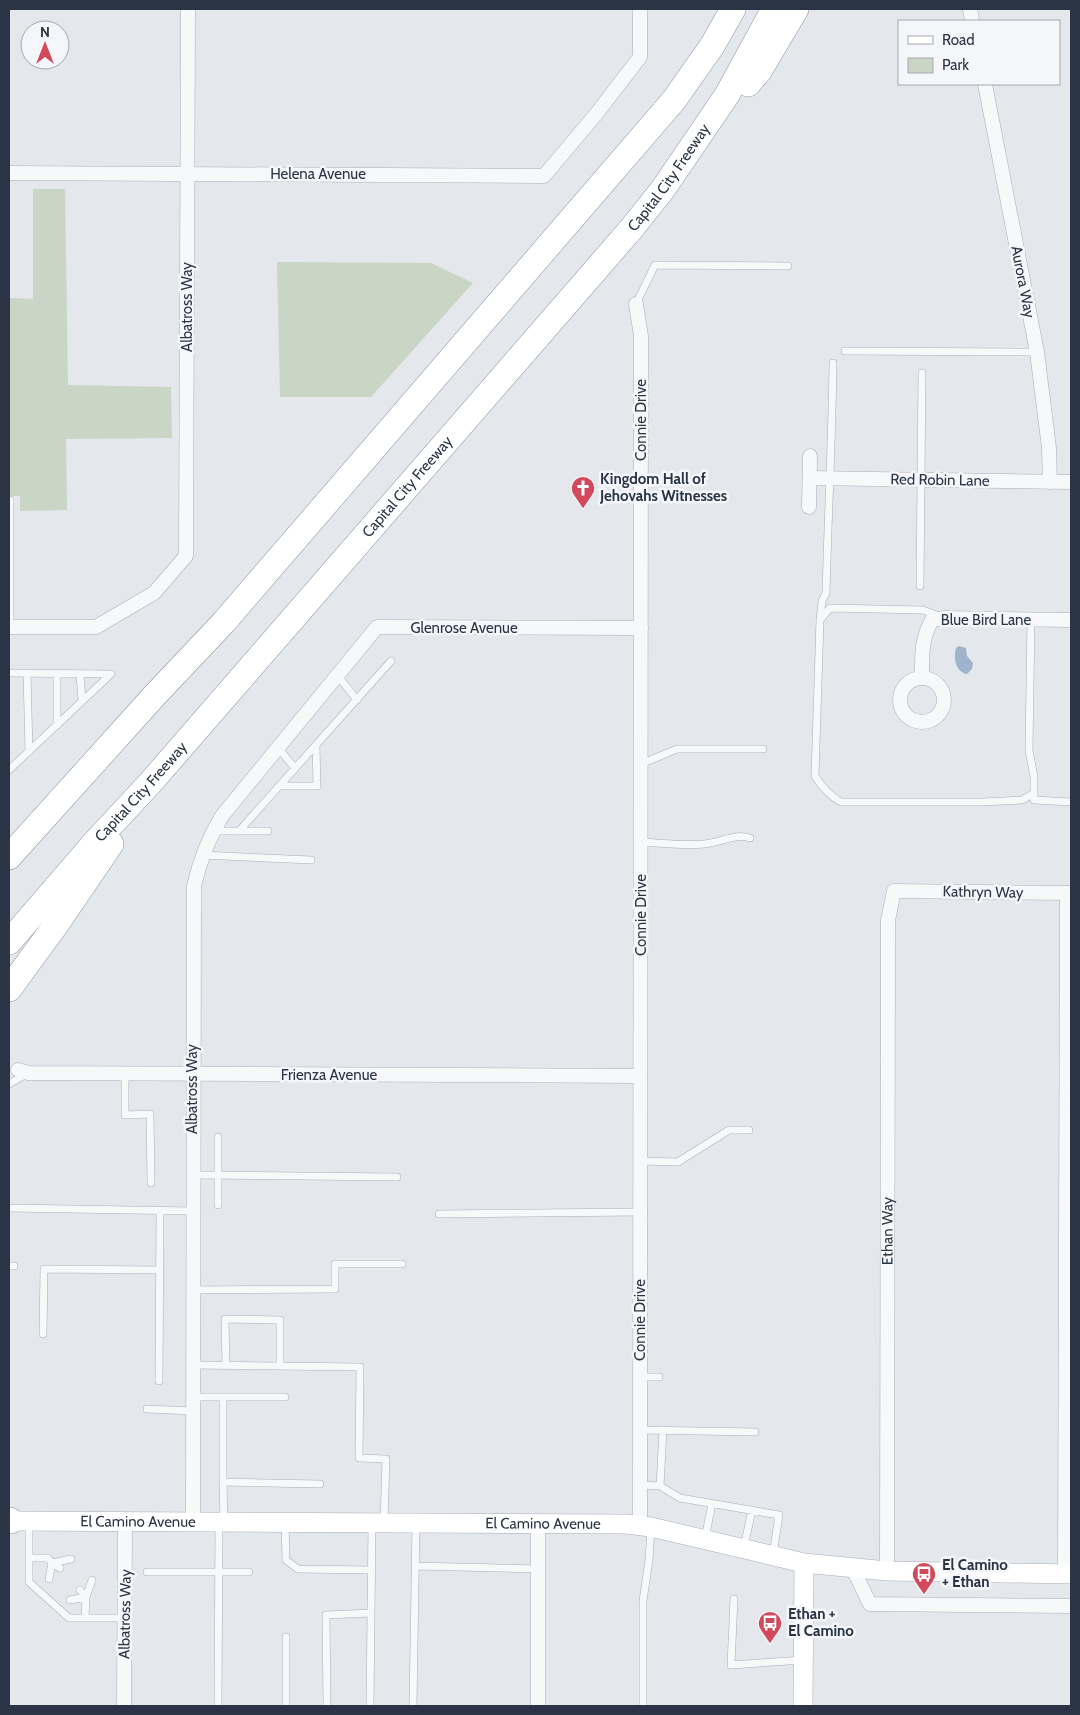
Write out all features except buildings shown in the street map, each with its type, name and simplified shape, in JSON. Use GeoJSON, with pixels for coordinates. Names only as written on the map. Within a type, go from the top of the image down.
{"type":"FeatureCollection","features":[{"type":"Feature","properties":{"kind":"highway"},"geometry":{"type":"LineString","coordinates":[[712,46],[728,9]]}},
{"type":"Feature","properties":{"kind":"highway"},"geometry":{"type":"LineString","coordinates":[[9,857],[155,695],[224,622],[674,100],[712,46],[733,9]]}},
{"type":"Feature","properties":{"kind":"highway","name":"Capital City Freeway"},"geometry":{"type":"LineString","coordinates":[[9,942],[97,840],[151,782],[632,228],[663,189],[727,95],[774,9]]}},
{"type":"Feature","properties":{"kind":"highway"},"geometry":{"type":"LineString","coordinates":[[663,189],[760,70],[796,9]]}},
{"type":"Feature","properties":{"kind":"highway"},"geometry":{"type":"LineString","coordinates":[[9,989],[80,890],[151,782]]}},
{"type":"Feature","properties":{"kind":"main road","name":"El Camino Avenue"},"geometry":{"type":"LineString","coordinates":[[14,1521],[645,1526],[804,1563],[887,1571],[1068,1574]]}},
{"type":"Feature","properties":{"kind":"main road"},"geometry":{"type":"LineString","coordinates":[[803,1706],[804,1563]]}},
{"type":"Feature","properties":{"kind":"street","name":"Albatross Way"},"geometry":{"type":"LineString","coordinates":[[9,627],[96,627],[154,593],[186,556],[188,9]]}},
{"type":"Feature","properties":{"kind":"street","name":"Helena Avenue"},"geometry":{"type":"LineString","coordinates":[[9,173],[544,176],[598,113],[640,57],[640,9]]}},
{"type":"Feature","properties":{"kind":"street","name":"Aurora Way"},"geometry":{"type":"LineString","coordinates":[[985,85],[1037,352],[1050,448],[1050,482]]}},
{"type":"Feature","properties":{"kind":"street","name":"Connie Drive"},"geometry":{"type":"LineString","coordinates":[[636,304],[641,336],[640,1485],[645,1526]]}},
{"type":"Feature","properties":{"kind":"street"},"geometry":{"type":"LineString","coordinates":[[809,507],[810,456]]}},
{"type":"Feature","properties":{"kind":"street","name":"Red Robin Lane"},"geometry":{"type":"LineString","coordinates":[[810,478],[1071,482]]}},
{"type":"Feature","properties":{"kind":"street","name":"Blue Bird Lane"},"geometry":{"type":"LineString","coordinates":[[922,678],[922,648],[925,632],[932,620],[945,618],[1071,620]]}},
{"type":"Feature","properties":{"kind":"street","name":"Glenrose Avenue"},"geometry":{"type":"LineString","coordinates":[[320,698],[377,627],[641,628]]}},
{"type":"Feature","properties":{"kind":"street","name":"Albatross Way"},"geometry":{"type":"LineString","coordinates":[[192,1522],[194,886],[202,855],[222,816],[320,698]]}},
{"type":"Feature","properties":{"kind":"street","name":"Kathryn Way"},"geometry":{"type":"LineString","coordinates":[[894,891],[1069,893]]}},
{"type":"Feature","properties":{"kind":"street","name":"Ethan Way"},"geometry":{"type":"LineString","coordinates":[[887,1571],[888,920],[894,891]]}},
{"type":"Feature","properties":{"kind":"street"},"geometry":{"type":"LineString","coordinates":[[1068,1574],[1069,893]]}},
{"type":"Feature","properties":{"kind":"street","name":"Frienza Avenue"},"geometry":{"type":"LineString","coordinates":[[23,1071],[125,1074],[640,1076]]}},
{"type":"Feature","properties":{"kind":"street","name":"Albatross Way"},"geometry":{"type":"LineString","coordinates":[[124,1706],[126,1522]]}},
{"type":"Feature","properties":{"kind":"street"},"geometry":{"type":"LineString","coordinates":[[538,1524],[538,1706]]}},
{"type":"Feature","properties":{"kind":"street"},"geometry":{"type":"LineString","coordinates":[[852,1567],[870,1604],[1071,1606]]}},
{"type":"Feature","properties":{"kind":"lane"},"geometry":{"type":"LineString","coordinates":[[636,304],[655,265],[788,266]]}},
{"type":"Feature","properties":{"kind":"lane"},"geometry":{"type":"LineString","coordinates":[[845,351],[1037,352]]}},
{"type":"Feature","properties":{"kind":"lane"},"geometry":{"type":"LineString","coordinates":[[833,363],[826,594],[822,601],[820,620],[815,776],[820,785],[841,802],[982,802],[1022,800],[1034,793]]}},
{"type":"Feature","properties":{"kind":"lane"},"geometry":{"type":"LineString","coordinates":[[920,586],[922,373]]}},
{"type":"Feature","properties":{"kind":"lane"},"geometry":{"type":"LineString","coordinates":[[9,627],[10,500]]}},
{"type":"Feature","properties":{"kind":"lane"},"geometry":{"type":"LineString","coordinates":[[820,620],[830,608],[923,610],[945,618]]}},
{"type":"Feature","properties":{"kind":"lane"},"geometry":{"type":"LineString","coordinates":[[1031,620],[1029,750],[1034,776],[1034,800],[1071,802]]}},
{"type":"Feature","properties":{"kind":"lane"},"geometry":{"type":"LineString","coordinates":[[238,831],[392,661]]}},
{"type":"Feature","properties":{"kind":"lane"},"geometry":{"type":"LineString","coordinates":[[9,673],[111,674],[9,770]]}},
{"type":"Feature","properties":{"kind":"lane"},"geometry":{"type":"LineString","coordinates":[[26,673],[29,751]]}},
{"type":"Feature","properties":{"kind":"lane"},"geometry":{"type":"LineString","coordinates":[[57,674],[57,724]]}},
{"type":"Feature","properties":{"kind":"lane"},"geometry":{"type":"LineString","coordinates":[[80,674],[82,701]]}},
{"type":"Feature","properties":{"kind":"lane"},"geometry":{"type":"LineString","coordinates":[[338,676],[356,700]]}},
{"type":"Feature","properties":{"kind":"lane"},"geometry":{"type":"LineString","coordinates":[[279,786],[317,786],[316,746]]}},
{"type":"Feature","properties":{"kind":"lane"},"geometry":{"type":"LineString","coordinates":[[278,748],[295,768]]}},
{"type":"Feature","properties":{"kind":"lane"},"geometry":{"type":"LineString","coordinates":[[641,764],[677,749],[763,749]]}},
{"type":"Feature","properties":{"kind":"lane"},"geometry":{"type":"LineString","coordinates":[[213,831],[268,831]]}},
{"type":"Feature","properties":{"kind":"lane"},"geometry":{"type":"LineString","coordinates":[[641,842],[680,845],[706,844],[734,836],[750,838]]}},
{"type":"Feature","properties":{"kind":"lane"},"geometry":{"type":"LineString","coordinates":[[202,855],[311,860]]}},
{"type":"Feature","properties":{"kind":"lane"},"geometry":{"type":"LineString","coordinates":[[9,1084],[23,1071]]}},
{"type":"Feature","properties":{"kind":"lane"},"geometry":{"type":"LineString","coordinates":[[125,1074],[125,1115],[150,1114],[151,1184]]}},
{"type":"Feature","properties":{"kind":"lane"},"geometry":{"type":"LineString","coordinates":[[640,1161],[678,1162],[729,1130],[749,1130]]}},
{"type":"Feature","properties":{"kind":"lane"},"geometry":{"type":"LineString","coordinates":[[218,1137],[218,1206]]}},
{"type":"Feature","properties":{"kind":"lane"},"geometry":{"type":"LineString","coordinates":[[192,1175],[397,1177]]}},
{"type":"Feature","properties":{"kind":"lane"},"geometry":{"type":"LineString","coordinates":[[9,1208],[192,1212]]}},
{"type":"Feature","properties":{"kind":"lane"},"geometry":{"type":"LineString","coordinates":[[159,1381],[160,1211]]}},
{"type":"Feature","properties":{"kind":"lane"},"geometry":{"type":"LineString","coordinates":[[439,1214],[640,1212]]}},
{"type":"Feature","properties":{"kind":"lane"},"geometry":{"type":"LineString","coordinates":[[192,1290],[335,1289],[335,1264],[402,1264]]}},
{"type":"Feature","properties":{"kind":"lane"},"geometry":{"type":"LineString","coordinates":[[43,1334],[44,1269],[160,1270]]}},
{"type":"Feature","properties":{"kind":"lane"},"geometry":{"type":"LineString","coordinates":[[226,1365],[225,1319],[280,1320],[280,1366]]}},
{"type":"Feature","properties":{"kind":"lane"},"geometry":{"type":"LineString","coordinates":[[192,1365],[360,1367],[359,1458],[386,1459],[371,1570],[370,1706]]}},
{"type":"Feature","properties":{"kind":"lane"},"geometry":{"type":"LineString","coordinates":[[640,1377],[659,1377]]}},
{"type":"Feature","properties":{"kind":"lane"},"geometry":{"type":"LineString","coordinates":[[218,1706],[223,1397]]}},
{"type":"Feature","properties":{"kind":"lane"},"geometry":{"type":"LineString","coordinates":[[147,1409],[192,1404],[223,1397],[285,1397]]}},
{"type":"Feature","properties":{"kind":"lane"},"geometry":{"type":"LineString","coordinates":[[640,1430],[755,1432]]}},
{"type":"Feature","properties":{"kind":"lane"},"geometry":{"type":"LineString","coordinates":[[660,1486],[663,1430]]}},
{"type":"Feature","properties":{"kind":"lane"},"geometry":{"type":"LineString","coordinates":[[223,1482],[320,1484]]}},
{"type":"Feature","properties":{"kind":"lane"},"geometry":{"type":"LineString","coordinates":[[640,1485],[660,1486],[680,1498],[779,1515],[773,1556]]}},
{"type":"Feature","properties":{"kind":"lane"},"geometry":{"type":"LineString","coordinates":[[704,1540],[712,1504]]}},
{"type":"Feature","properties":{"kind":"lane"},"geometry":{"type":"LineString","coordinates":[[744,1549],[752,1510]]}},
{"type":"Feature","properties":{"kind":"lane"},"geometry":{"type":"LineString","coordinates":[[14,1521],[29,1558],[29,1582],[69,1618],[124,1618]]}},
{"type":"Feature","properties":{"kind":"lane"},"geometry":{"type":"LineString","coordinates":[[285,1522],[286,1560],[298,1569],[371,1570]]}},
{"type":"Feature","properties":{"kind":"lane"},"geometry":{"type":"LineString","coordinates":[[413,1706],[416,1523]]}},
{"type":"Feature","properties":{"kind":"lane"},"geometry":{"type":"LineString","coordinates":[[643,1706],[643,1601],[649,1560],[645,1526]]}},
{"type":"Feature","properties":{"kind":"lane"},"geometry":{"type":"LineString","coordinates":[[29,1558],[48,1558],[60,1568]]}},
{"type":"Feature","properties":{"kind":"lane"},"geometry":{"type":"LineString","coordinates":[[52,1563],[72,1559]]}},
{"type":"Feature","properties":{"kind":"lane"},"geometry":{"type":"LineString","coordinates":[[50,1578],[52,1563]]}},
{"type":"Feature","properties":{"kind":"lane"},"geometry":{"type":"LineString","coordinates":[[415,1566],[538,1569]]}},
{"type":"Feature","properties":{"kind":"lane"},"geometry":{"type":"LineString","coordinates":[[147,1572],[249,1572]]}},
{"type":"Feature","properties":{"kind":"lane"},"geometry":{"type":"LineString","coordinates":[[85,1618],[86,1597],[92,1580]]}},
{"type":"Feature","properties":{"kind":"lane"},"geometry":{"type":"LineString","coordinates":[[80,1590],[86,1597]]}},
{"type":"Feature","properties":{"kind":"lane"},"geometry":{"type":"LineString","coordinates":[[70,1600],[86,1597]]}},
{"type":"Feature","properties":{"kind":"lane"},"geometry":{"type":"LineString","coordinates":[[734,1599],[731,1665],[804,1660]]}},
{"type":"Feature","properties":{"kind":"lane"},"geometry":{"type":"LineString","coordinates":[[327,1706],[326,1615],[371,1613]]}},
{"type":"Feature","properties":{"kind":"lane"},"geometry":{"type":"LineString","coordinates":[[286,1637],[286,1706]]}},
{"type":"Feature","properties":{"kind":"green space"},"geometry":{"type":"Polygon","coordinates":[[[33,189],[65,189],[68,385],[171,387],[172,438],[66,439],[67,510],[20,511],[20,496],[9,496],[9,298],[33,299],[33,189]]]}},
{"type":"Feature","properties":{"kind":"green space"},"geometry":{"type":"Polygon","coordinates":[[[277,262],[431,263],[473,283],[371,397],[280,397],[277,262]]]}},
{"type":"Feature","properties":{"kind":"water"},"geometry":{"type":"Polygon","coordinates":[[[959,646],[966,648],[967,656],[973,663],[972,669],[967,674],[960,671],[955,661],[956,648],[959,646]]]}},
{"type":"Feature","properties":{"kind":"place","name":"Kingdom Hall of Jehovahs Witnesses"},"geometry":{"type":"Point","coordinates":[583,509]}},
{"type":"Feature","properties":{"kind":"place","name":"El Camino + Ethan"},"geometry":{"type":"Point","coordinates":[924,1595]}},
{"type":"Feature","properties":{"kind":"place","name":"Ethan + El Camino"},"geometry":{"type":"Point","coordinates":[770,1644]}}]}
